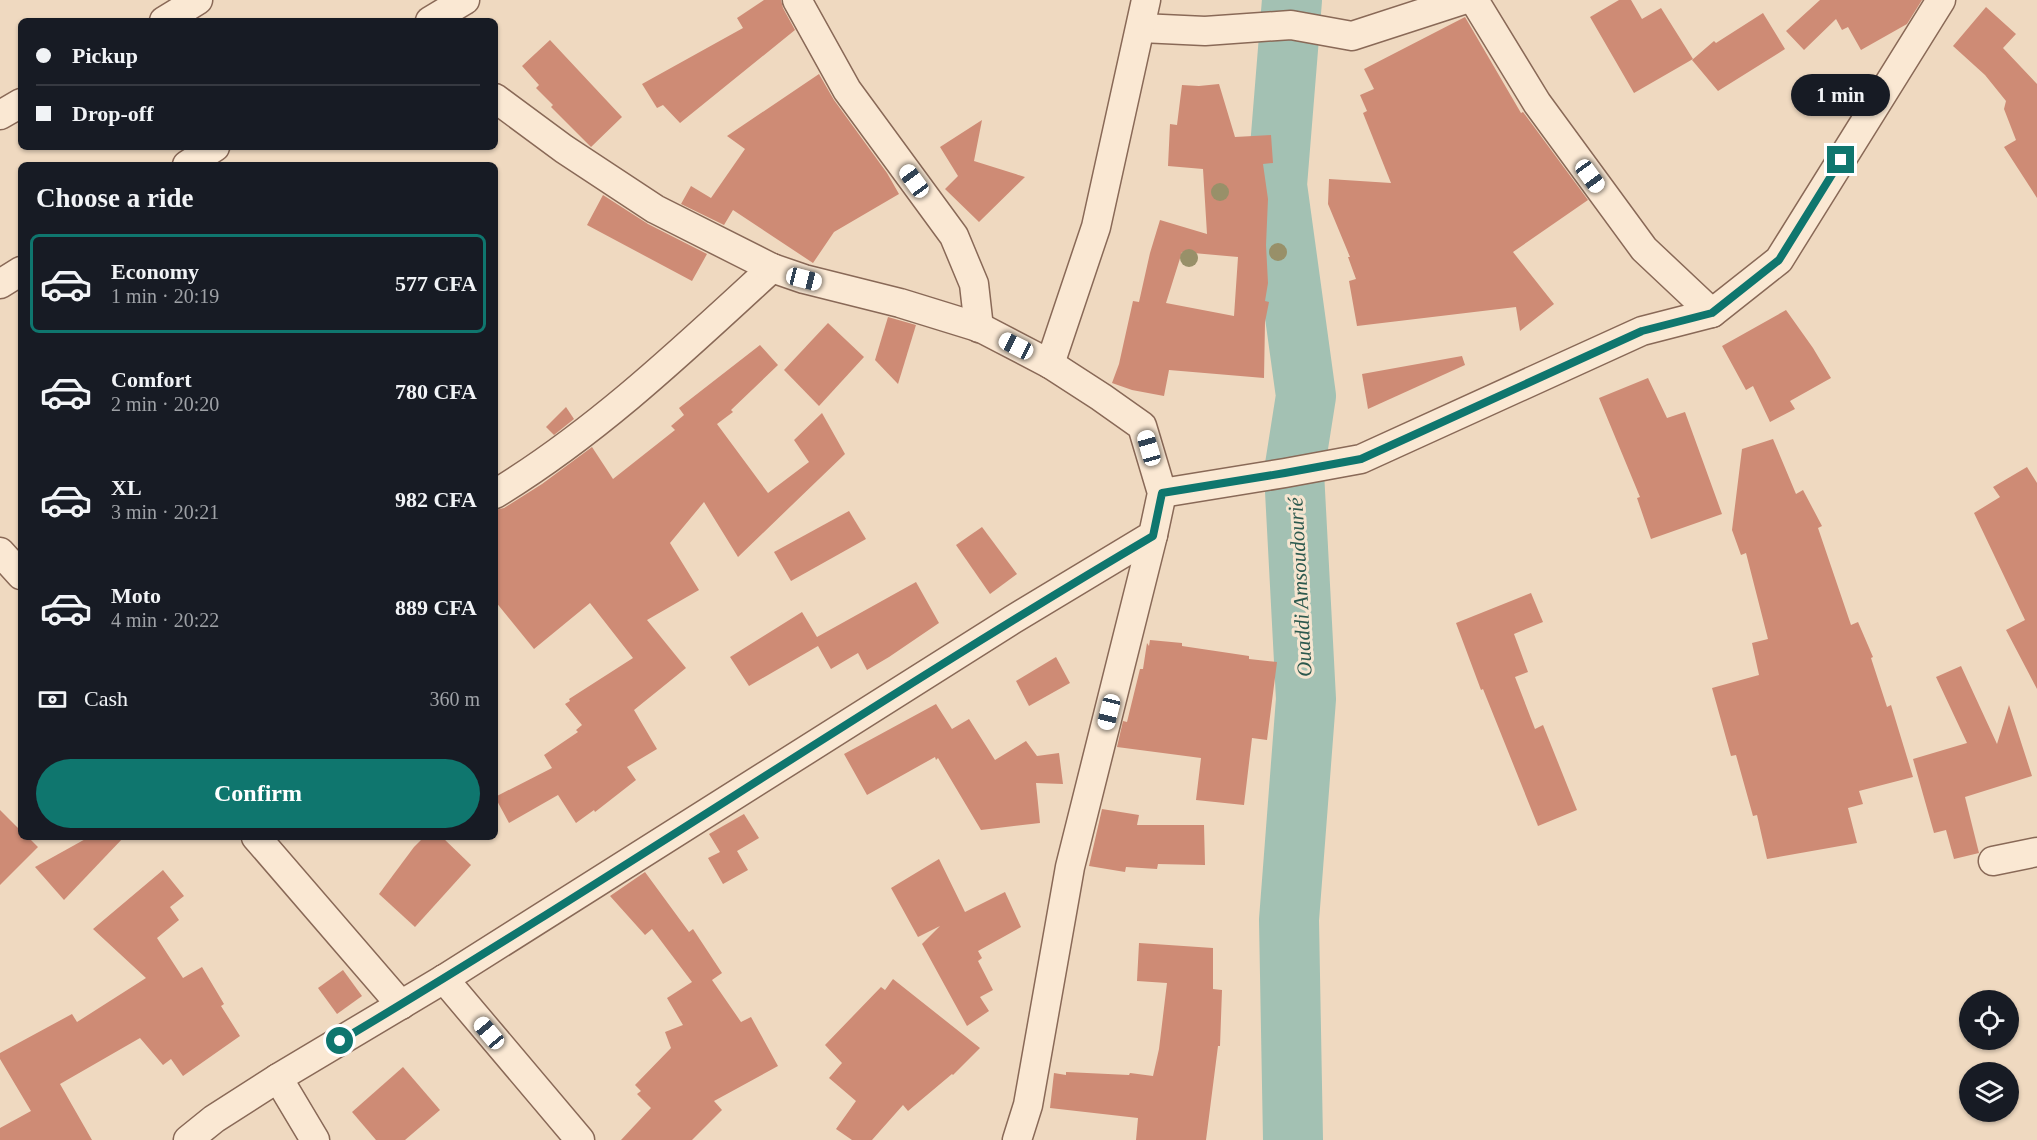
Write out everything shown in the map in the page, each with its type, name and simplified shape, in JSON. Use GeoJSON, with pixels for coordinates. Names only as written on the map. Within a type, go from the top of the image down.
{"type":"FeatureCollection","features":[{"type":"Feature","properties":{"kind":"street"},"geometry":{"type":"LineString","coordinates":[[169,18],[198,0]]}},
{"type":"Feature","properties":{"kind":"street"},"geometry":{"type":"LineString","coordinates":[[435,18],[465,0]]}},
{"type":"Feature","properties":{"kind":"street"},"geometry":{"type":"LineString","coordinates":[[797,0],[847,90],[954,236],[974,284],[979,328]]}},
{"type":"Feature","properties":{"kind":"street"},"geometry":{"type":"LineString","coordinates":[[1050,364],[1096,227],[1146,0]]}},
{"type":"Feature","properties":{"kind":"street"},"geometry":{"type":"LineString","coordinates":[[1141,28],[1205,31],[1291,25],[1352,36],[1463,0]]}},
{"type":"Feature","properties":{"kind":"street"},"geometry":{"type":"LineString","coordinates":[[1474,0],[1537,103],[1644,249],[1712,313]]}},
{"type":"Feature","properties":{"kind":"street"},"geometry":{"type":"LineString","coordinates":[[1162,493],[1361,459],[1642,331],[1712,313],[1779,260],[1941,0]]}},
{"type":"Feature","properties":{"kind":"street"},"geometry":{"type":"LineString","coordinates":[[498,100],[564,150],[655,209],[772,268],[804,279],[900,303],[979,328],[1050,364],[1142,426],[1162,493],[1070,867],[1028,1105],[1017,1140]]}},
{"type":"Feature","properties":{"kind":"street"},"geometry":{"type":"LineString","coordinates":[[0,115],[18,105]]}},
{"type":"Feature","properties":{"kind":"street"},"geometry":{"type":"LineString","coordinates":[[192,162],[210,150]]}},
{"type":"Feature","properties":{"kind":"street"},"geometry":{"type":"LineString","coordinates":[[498,492],[525,476],[590,429],[682,351],[772,268]]}},
{"type":"Feature","properties":{"kind":"street"},"geometry":{"type":"LineString","coordinates":[[0,284],[18,273]]}},
{"type":"Feature","properties":{"kind":"street"},"geometry":{"type":"LineString","coordinates":[[188,1140],[214,1119],[278,1078],[444,979],[1011,620],[1153,536]]}},
{"type":"Feature","properties":{"kind":"street"},"geometry":{"type":"LineString","coordinates":[[0,552],[18,572]]}},
{"type":"Feature","properties":{"kind":"street"},"geometry":{"type":"LineString","coordinates":[[259,840],[401,1005]]}},
{"type":"Feature","properties":{"kind":"street"},"geometry":{"type":"LineString","coordinates":[[1993,861],[2037,852]]}},
{"type":"Feature","properties":{"kind":"street"},"geometry":{"type":"LineString","coordinates":[[444,979],[580,1140]]}},
{"type":"Feature","properties":{"kind":"street"},"geometry":{"type":"LineString","coordinates":[[278,1078],[315,1140]]}},
{"type":"Feature","properties":{"kind":"building"},"geometry":{"type":"Polygon","coordinates":[[[764,0],[781,0],[795,30],[680,123],[663,105],[657,108],[642,84],[743,28],[737,18],[764,0]]]}},
{"type":"Feature","properties":{"kind":"building"},"geometry":{"type":"Polygon","coordinates":[[[1619,0],[1631,0],[1642,19],[1661,8],[1693,59],[1634,93],[1590,17],[1619,0]]]}},
{"type":"Feature","properties":{"kind":"building"},"geometry":{"type":"Polygon","coordinates":[[[1820,0],[1922,0],[1907,24],[1861,50],[1848,27],[1842,30],[1836,19],[1804,50],[1786,31],[1820,0]]]}},
{"type":"Feature","properties":{"kind":"building"},"geometry":{"type":"Polygon","coordinates":[[[1986,7],[2016,34],[2003,48],[2037,84],[2037,198],[2004,147],[2016,140],[2004,109],[2006,101],[1985,75],[1953,46],[1986,7]]]}},
{"type":"Feature","properties":{"kind":"building"},"geometry":{"type":"Polygon","coordinates":[[[1763,13],[1785,49],[1718,91],[1692,60],[1714,41],[1716,43],[1763,13]]]}},
{"type":"Feature","properties":{"kind":"building"},"geometry":{"type":"Polygon","coordinates":[[[1465,17],[1521,113],[1523,112],[1588,200],[1513,252],[1554,304],[1520,331],[1516,307],[1357,326],[1349,281],[1356,279],[1348,257],[1350,257],[1328,204],[1329,179],[1391,183],[1363,113],[1367,111],[1360,95],[1374,89],[1364,69],[1465,17]]]}},
{"type":"Feature","properties":{"kind":"building"},"geometry":{"type":"Polygon","coordinates":[[[550,40],[622,117],[591,147],[551,107],[553,105],[536,88],[539,85],[522,66],[550,40]]]}},
{"type":"Feature","properties":{"kind":"building"},"geometry":{"type":"Polygon","coordinates":[[[819,74],[834,100],[887,173],[899,194],[834,232],[813,263],[733,210],[724,225],[681,204],[691,186],[711,198],[745,149],[727,136],[819,74]]]}},
{"type":"Feature","properties":{"kind":"building"},"geometry":{"type":"Polygon","coordinates":[[[1219,84],[1235,137],[1271,135],[1273,163],[1263,164],[1268,199],[1266,245],[1268,283],[1265,301],[1269,302],[1265,322],[1264,378],[1169,370],[1164,396],[1132,390],[1112,383],[1119,364],[1133,301],[1139,302],[1160,220],[1207,234],[1203,169],[1168,166],[1170,124],[1177,125],[1182,85],[1219,84]],[[1182,252],[1166,303],[1234,316],[1238,257],[1182,252]]]}},
{"type":"Feature","properties":{"kind":"building"},"geometry":{"type":"Polygon","coordinates":[[[982,120],[974,161],[1025,177],[979,222],[945,189],[958,176],[940,147],[982,120]]]}},
{"type":"Feature","properties":{"kind":"building"},"geometry":{"type":"Polygon","coordinates":[[[603,195],[648,224],[707,254],[692,281],[587,225],[603,195]]]}},
{"type":"Feature","properties":{"kind":"building"},"geometry":{"type":"Polygon","coordinates":[[[1786,310],[1831,378],[1790,401],[1795,409],[1770,422],[1753,386],[1746,390],[1722,346],[1786,310]]]}},
{"type":"Feature","properties":{"kind":"building"},"geometry":{"type":"Polygon","coordinates":[[[888,317],[916,325],[898,384],[875,360],[888,317]]]}},
{"type":"Feature","properties":{"kind":"building"},"geometry":{"type":"Polygon","coordinates":[[[828,323],[864,357],[819,406],[784,370],[828,323]]]}},
{"type":"Feature","properties":{"kind":"building"},"geometry":{"type":"Polygon","coordinates":[[[760,345],[778,365],[731,410],[733,412],[717,424],[768,493],[809,462],[794,440],[822,413],[845,454],[738,557],[704,502],[670,543],[699,590],[647,620],[686,668],[634,710],[657,749],[627,767],[636,780],[595,812],[594,810],[576,823],[558,795],[509,823],[498,803],[498,795],[552,768],[544,755],[578,732],[576,730],[582,725],[565,704],[570,701],[569,699],[633,658],[590,603],[534,649],[498,605],[498,509],[504,508],[542,484],[592,447],[613,479],[675,430],[671,426],[684,415],[679,408],[760,345]]]}},
{"type":"Feature","properties":{"kind":"building"},"geometry":{"type":"Polygon","coordinates":[[[1462,356],[1465,365],[1368,409],[1362,374],[1462,356]]]}},
{"type":"Feature","properties":{"kind":"building"},"geometry":{"type":"Polygon","coordinates":[[[1648,378],[1667,418],[1685,412],[1722,514],[1651,539],[1637,498],[1640,497],[1599,398],[1648,378]]]}},
{"type":"Feature","properties":{"kind":"building"},"geometry":{"type":"Polygon","coordinates":[[[566,407],[574,419],[554,435],[546,427],[566,407]]]}},
{"type":"Feature","properties":{"kind":"building"},"geometry":{"type":"Polygon","coordinates":[[[1773,439],[1796,494],[1803,490],[1822,526],[1818,528],[1851,625],[1858,622],[1873,657],[1871,658],[1887,707],[1891,705],[1913,777],[1859,791],[1863,804],[1848,808],[1857,843],[1767,859],[1757,815],[1753,816],[1736,755],[1731,756],[1712,688],[1759,675],[1752,643],[1768,639],[1746,553],[1741,555],[1732,530],[1742,449],[1773,439]]]}},
{"type":"Feature","properties":{"kind":"building"},"geometry":{"type":"Polygon","coordinates":[[[2027,467],[2037,483],[2037,689],[2006,630],[2025,620],[1974,513],[2000,497],[1993,487],[2027,467]]]}},
{"type":"Feature","properties":{"kind":"building"},"geometry":{"type":"Polygon","coordinates":[[[849,511],[866,539],[791,581],[774,552],[849,511]]]}},
{"type":"Feature","properties":{"kind":"building"},"geometry":{"type":"Polygon","coordinates":[[[982,527],[1017,574],[990,594],[956,545],[982,527]]]}},
{"type":"Feature","properties":{"kind":"building"},"geometry":{"type":"Polygon","coordinates":[[[916,582],[939,623],[867,670],[858,653],[831,669],[818,646],[749,686],[730,657],[802,612],[817,637],[916,582]]]}},
{"type":"Feature","properties":{"kind":"building"},"geometry":{"type":"Polygon","coordinates":[[[1531,593],[1543,622],[1514,634],[1528,672],[1515,677],[1535,729],[1543,725],[1577,810],[1538,826],[1483,689],[1481,690],[1456,623],[1531,593]]]}},
{"type":"Feature","properties":{"kind":"building"},"geometry":{"type":"Polygon","coordinates":[[[1150,640],[1182,643],[1182,646],[1277,662],[1267,740],[1252,738],[1244,805],[1196,800],[1201,758],[1117,747],[1123,721],[1127,722],[1140,669],[1143,669],[1147,643],[1149,646],[1150,640]]]}},
{"type":"Feature","properties":{"kind":"building"},"geometry":{"type":"Polygon","coordinates":[[[1056,657],[1070,683],[1029,706],[1016,681],[1056,657]]]}},
{"type":"Feature","properties":{"kind":"building"},"geometry":{"type":"Polygon","coordinates":[[[1961,666],[1997,744],[2009,705],[2032,776],[1965,797],[1979,853],[1954,859],[1946,830],[1934,833],[1913,759],[1967,743],[1936,677],[1961,666]]]}},
{"type":"Feature","properties":{"kind":"building"},"geometry":{"type":"Polygon","coordinates":[[[936,704],[952,729],[969,719],[995,760],[1026,741],[1037,756],[1059,753],[1063,784],[1036,783],[1040,823],[981,830],[938,758],[936,760],[935,757],[867,795],[844,754],[936,704]]]}},
{"type":"Feature","properties":{"kind":"building"},"geometry":{"type":"Polygon","coordinates":[[[1102,809],[1139,815],[1137,825],[1204,825],[1205,865],[1158,864],[1157,869],[1126,867],[1125,872],[1089,866],[1102,809]]]}},
{"type":"Feature","properties":{"kind":"building"},"geometry":{"type":"Polygon","coordinates":[[[0,810],[18,828],[18,840],[31,840],[38,847],[0,885],[0,810]]]}},
{"type":"Feature","properties":{"kind":"building"},"geometry":{"type":"Polygon","coordinates":[[[744,814],[759,838],[737,851],[748,870],[723,884],[708,858],[720,852],[709,834],[744,814]]]}},
{"type":"Feature","properties":{"kind":"building"},"geometry":{"type":"Polygon","coordinates":[[[84,840],[121,840],[64,900],[35,867],[84,840]]]}},
{"type":"Feature","properties":{"kind":"building"},"geometry":{"type":"Polygon","coordinates":[[[421,840],[445,840],[471,865],[415,927],[379,894],[421,840]]]}},
{"type":"Feature","properties":{"kind":"building"},"geometry":{"type":"Polygon","coordinates":[[[939,859],[965,912],[1005,892],[1021,927],[978,951],[982,958],[978,961],[993,990],[980,997],[989,1011],[967,1026],[922,944],[940,926],[918,937],[891,888],[939,859]]]}},
{"type":"Feature","properties":{"kind":"building"},"geometry":{"type":"Polygon","coordinates":[[[163,870],[184,896],[170,907],[179,920],[157,938],[183,978],[202,967],[224,1004],[221,1006],[240,1036],[183,1076],[171,1059],[163,1065],[140,1038],[60,1084],[92,1140],[0,1140],[0,1128],[31,1111],[0,1059],[0,1053],[72,1014],[77,1022],[146,978],[93,929],[163,870]]]}},
{"type":"Feature","properties":{"kind":"building"},"geometry":{"type":"Polygon","coordinates":[[[645,872],[689,932],[693,929],[722,973],[712,980],[741,1022],[751,1017],[778,1066],[714,1101],[722,1110],[692,1140],[621,1140],[651,1108],[637,1094],[641,1091],[635,1085],[671,1048],[665,1032],[683,1025],[667,998],[692,982],[652,929],[645,935],[610,896],[645,872]]]}},
{"type":"Feature","properties":{"kind":"building"},"geometry":{"type":"Polygon","coordinates":[[[1139,943],[1213,948],[1213,989],[1222,990],[1220,1046],[1218,1046],[1206,1140],[1136,1140],[1138,1118],[1050,1108],[1054,1073],[1129,1075],[1130,1073],[1153,1076],[1159,1049],[1167,983],[1137,981],[1139,943]]]}},
{"type":"Feature","properties":{"kind":"building"},"geometry":{"type":"Polygon","coordinates":[[[343,970],[362,996],[337,1014],[318,988],[343,970]]]}},
{"type":"Feature","properties":{"kind":"building"},"geometry":{"type":"Polygon","coordinates":[[[893,979],[980,1048],[953,1075],[908,1111],[903,1105],[872,1140],[852,1140],[836,1129],[856,1101],[829,1078],[842,1063],[825,1045],[881,987],[885,990],[893,979]]]}},
{"type":"Feature","properties":{"kind":"building"},"geometry":{"type":"Polygon","coordinates":[[[403,1067],[440,1110],[405,1140],[376,1140],[352,1112],[403,1067]]]}},
{"type":"Feature","properties":{"kind":"waterway","name":"Ouaddi Amsoudourié"},"geometry":{"type":"LineString","coordinates":[[1292,0],[1277,185],[1306,396],[1294,472],[1306,699],[1289,920],[1293,1140]]}},
{"type":"Feature","properties":{"kind":"route"},"geometry":{"type":"LineString","coordinates":[[340,1041],[444,979],[1011,620],[1153,536],[1162,493],[1361,459],[1642,331],[1712,313],[1779,260],[1841,160]]}}]}
